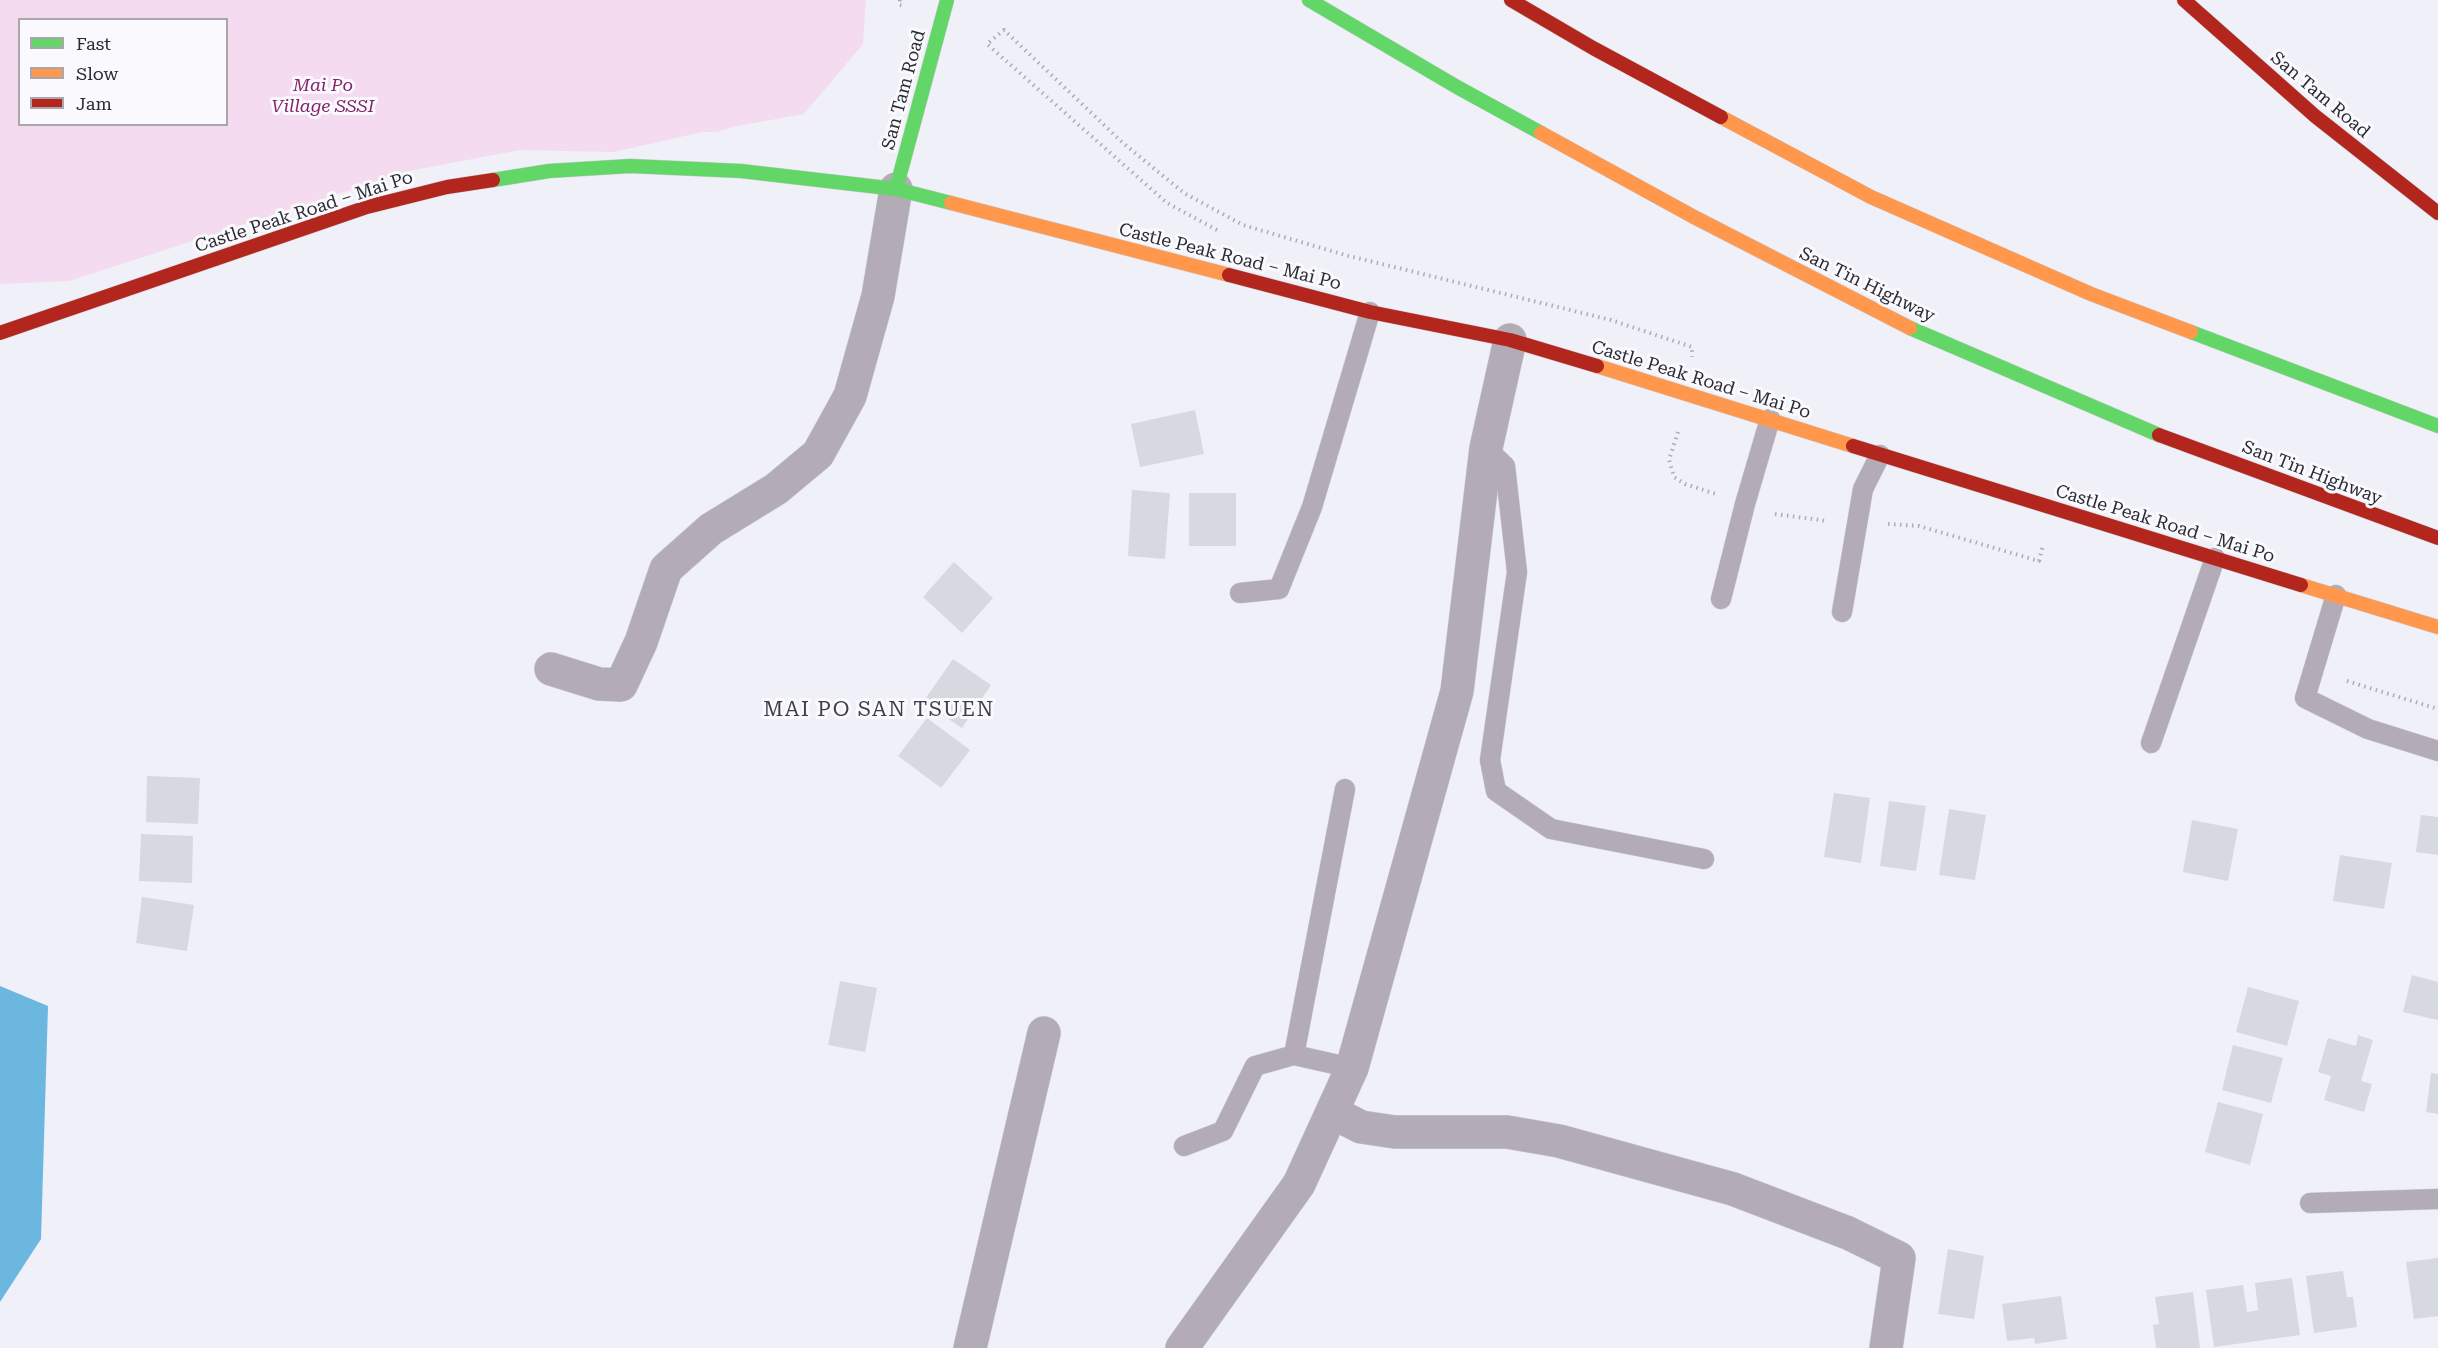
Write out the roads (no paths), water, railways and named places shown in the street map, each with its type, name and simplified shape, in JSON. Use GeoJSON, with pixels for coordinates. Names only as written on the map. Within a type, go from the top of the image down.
{"type":"FeatureCollection","features":[{"type":"Feature","properties":{"kind":"main road","name":"San Tam Road"},"geometry":{"type":"LineString","coordinates":[[896,189],[947,0]]}},
{"type":"Feature","properties":{"kind":"main road","name":"San Tin Highway"},"geometry":{"type":"LineString","coordinates":[[1310,0],[1457,87],[1694,217],[1892,320],[2146,430],[2438,538]]}},
{"type":"Feature","properties":{"kind":"main road"},"geometry":{"type":"LineString","coordinates":[[1511,0],[1593,48],[1871,198],[2091,294],[2438,426]]}},
{"type":"Feature","properties":{"kind":"main road","name":"San Tam Road"},"geometry":{"type":"LineString","coordinates":[[2184,0],[2315,116],[2438,213]]}},
{"type":"Feature","properties":{"kind":"main road","name":"Castle Peak Road – Mai Po"},"geometry":{"type":"LineString","coordinates":[[0,333],[367,207],[447,187],[500,178],[589,168],[684,167],[741,171],[896,189],[1370,312],[1510,340],[2438,627]]}},
{"type":"Feature","properties":{"kind":"street"},"geometry":{"type":"LineString","coordinates":[[551,669],[599,684],[621,686],[641,642],[666,569],[711,529],[776,489],[818,454],[850,396],[878,296],[896,189]]}},
{"type":"Feature","properties":{"kind":"street"},"geometry":{"type":"LineString","coordinates":[[1182,1348],[1299,1184],[1352,1068],[1456,691],[1486,448],[1510,340]]}},
{"type":"Feature","properties":{"kind":"street"},"geometry":{"type":"LineString","coordinates":[[970,1348],[1044,1033]]}},
{"type":"Feature","properties":{"kind":"street"},"geometry":{"type":"LineString","coordinates":[[1332,1112],[1361,1127],[1395,1132],[1507,1132],[1559,1141],[1733,1189],[1848,1233],[1899,1258],[1886,1348]]}},
{"type":"Feature","properties":{"kind":"lane"},"geometry":{"type":"LineString","coordinates":[[1240,593],[1280,589],[1312,507],[1370,312]]}},
{"type":"Feature","properties":{"kind":"lane"},"geometry":{"type":"LineString","coordinates":[[1721,599],[1770,419]]}},
{"type":"Feature","properties":{"kind":"lane"},"geometry":{"type":"LineString","coordinates":[[1486,448],[1505,466],[1517,572],[1490,760],[1496,791],[1551,829],[1704,859]]}},
{"type":"Feature","properties":{"kind":"lane"},"geometry":{"type":"LineString","coordinates":[[1842,612],[1863,489],[1880,455]]}},
{"type":"Feature","properties":{"kind":"lane"},"geometry":{"type":"LineString","coordinates":[[2151,743],[2215,558]]}},
{"type":"Feature","properties":{"kind":"lane"},"geometry":{"type":"LineString","coordinates":[[2336,595],[2305,698],[2368,729],[2438,751]]}},
{"type":"Feature","properties":{"kind":"lane"},"geometry":{"type":"LineString","coordinates":[[1294,1055],[1345,789]]}},
{"type":"Feature","properties":{"kind":"lane"},"geometry":{"type":"LineString","coordinates":[[1184,1146],[1223,1131],[1255,1066],[1294,1055],[1352,1068]]}},
{"type":"Feature","properties":{"kind":"lane"},"geometry":{"type":"LineString","coordinates":[[2310,1203],[2438,1198]]}},
{"type":"Feature","properties":{"kind":"water"},"geometry":{"type":"Polygon","coordinates":[[[0,986],[48,1006],[41,1239],[0,1302],[0,986]]]}},
{"type":"Feature","properties":{"kind":"district","name":"MAI PO SAN TSUEN"},"geometry":{"type":"Point","coordinates":[879,710]}},
{"type":"Feature","properties":{"kind":"park label","name":"Mai Po Village SSSI"},"geometry":{"type":"Point","coordinates":[323,96]}}]}
